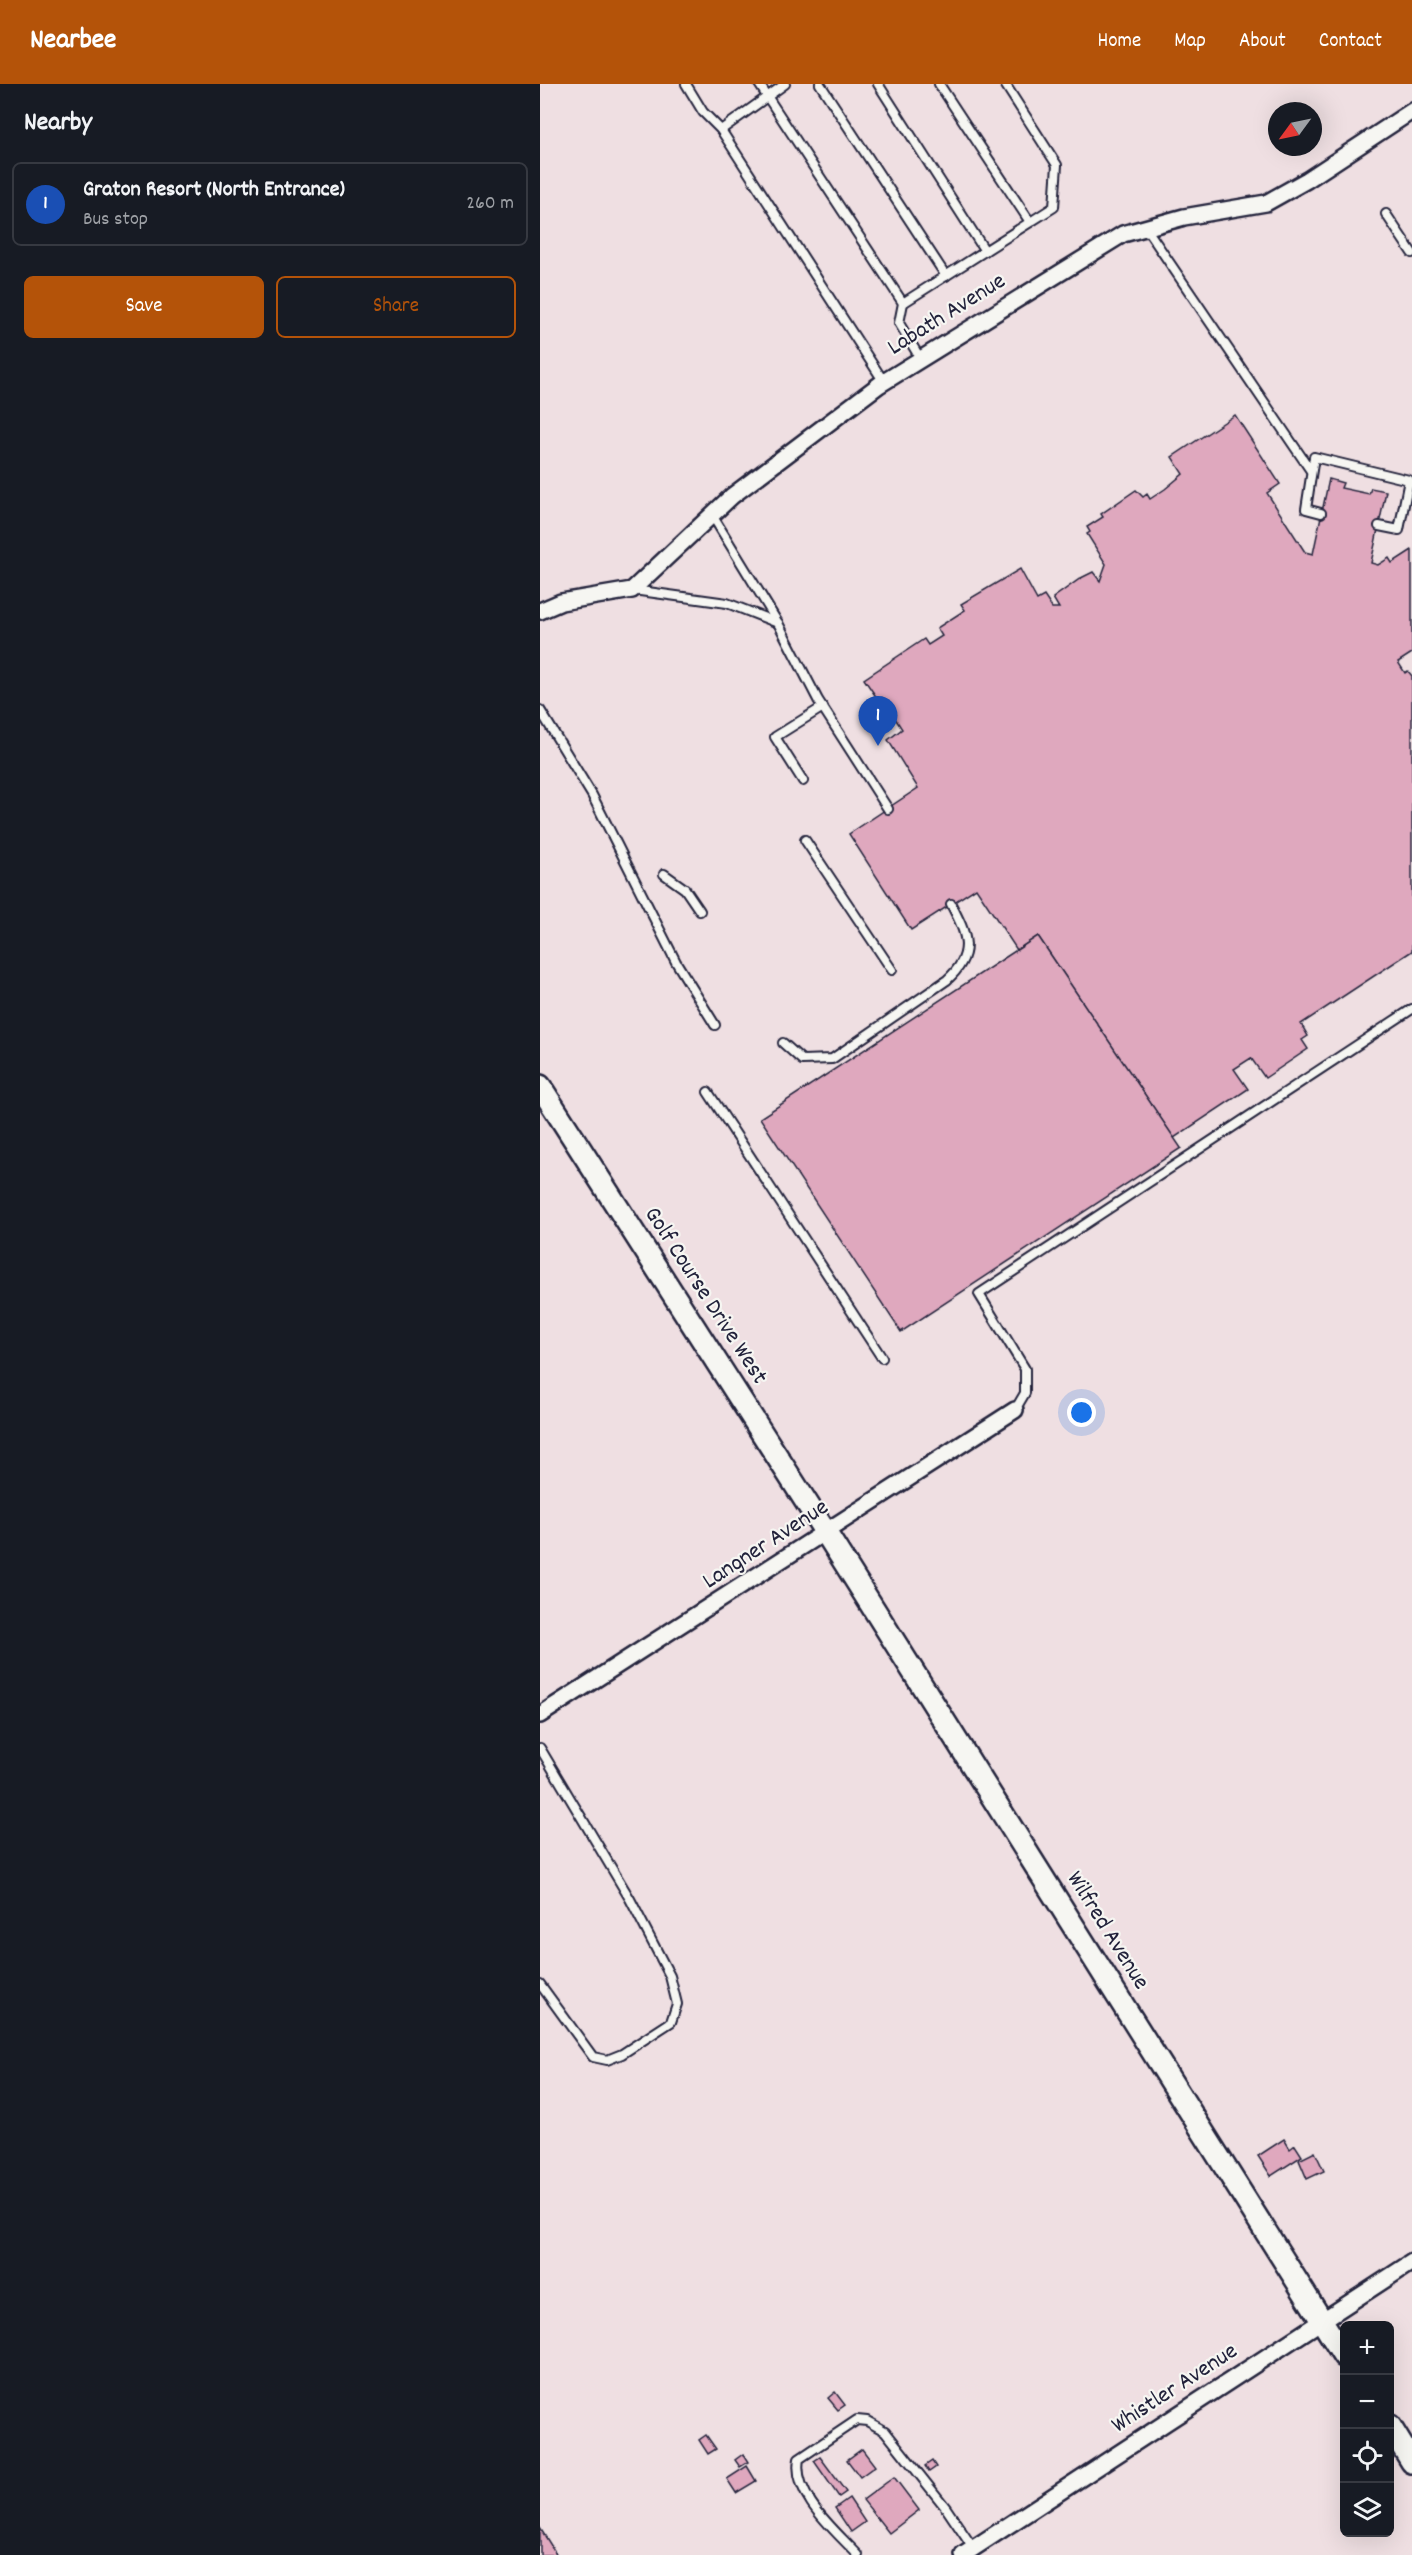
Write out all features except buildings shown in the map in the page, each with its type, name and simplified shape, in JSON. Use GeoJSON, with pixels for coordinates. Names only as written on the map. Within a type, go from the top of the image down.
{"type":"FeatureCollection","features":[{"type":"Feature","properties":{"kind":"street","name":"Labath Avenue"},"geometry":{"type":"LineString","coordinates":[[632,590],[712,515],[772,465],[920,357],[1123,234],[1207,212],[1266,203],[1307,180],[1412,111]]}},
{"type":"Feature","properties":{"kind":"street"},"geometry":{"type":"LineString","coordinates":[[540,611],[561,602],[632,590]]}},
{"type":"Feature","properties":{"kind":"street","name":"Golf Course Drive West"},"geometry":{"type":"LineString","coordinates":[[540,1086],[826,1533]]}},
{"type":"Feature","properties":{"kind":"street","name":"Langner Avenue"},"geometry":{"type":"LineString","coordinates":[[540,1715],[1015,1410]]}},
{"type":"Feature","properties":{"kind":"street","name":"Wilfred Avenue"},"geometry":{"type":"LineString","coordinates":[[826,1533],[1340,2350]]}},
{"type":"Feature","properties":{"kind":"street","name":"Whistler Avenue"},"geometry":{"type":"LineString","coordinates":[[968,2552],[1412,2262]]}},
{"type":"Feature","properties":{"kind":"street"},"geometry":{"type":"LineString","coordinates":[[1391,2429],[1412,2462]]}},
{"type":"Feature","properties":{"kind":"lane"},"geometry":{"type":"LineString","coordinates":[[686,84],[703,112],[721,130],[884,382]]}},
{"type":"Feature","properties":{"kind":"lane"},"geometry":{"type":"LineString","coordinates":[[759,84],[903,303],[899,323],[920,357]]}},
{"type":"Feature","properties":{"kind":"lane"},"geometry":{"type":"LineString","coordinates":[[721,130],[785,84]]}},
{"type":"Feature","properties":{"kind":"lane"},"geometry":{"type":"LineString","coordinates":[[820,84],[946,276]]}},
{"type":"Feature","properties":{"kind":"lane"},"geometry":{"type":"LineString","coordinates":[[878,84],[985,251]]}},
{"type":"Feature","properties":{"kind":"lane"},"geometry":{"type":"LineString","coordinates":[[939,84],[1030,222]]}},
{"type":"Feature","properties":{"kind":"lane"},"geometry":{"type":"LineString","coordinates":[[903,303],[1054,207],[1057,165],[1005,84]]}},
{"type":"Feature","properties":{"kind":"lane"},"geometry":{"type":"LineString","coordinates":[[1386,214],[1412,253]]}},
{"type":"Feature","properties":{"kind":"lane"},"geometry":{"type":"LineString","coordinates":[[1146,228],[1311,471]]}},
{"type":"Feature","properties":{"kind":"lane"},"geometry":{"type":"LineString","coordinates":[[1321,513],[1306,509],[1314,457],[1409,480],[1410,491],[1399,530],[1379,526]]}},
{"type":"Feature","properties":{"kind":"lane"},"geometry":{"type":"LineString","coordinates":[[712,515],[778,623],[823,707],[888,808]]}},
{"type":"Feature","properties":{"kind":"lane"},"geometry":{"type":"LineString","coordinates":[[632,590],[727,603],[778,623]]}},
{"type":"Feature","properties":{"kind":"lane"},"geometry":{"type":"LineString","coordinates":[[803,781],[775,737],[823,707]]}},
{"type":"Feature","properties":{"kind":"lane"},"geometry":{"type":"LineString","coordinates":[[540,710],[592,795],[676,962],[715,1025]]}},
{"type":"Feature","properties":{"kind":"lane"},"geometry":{"type":"LineString","coordinates":[[805,840],[892,970]]}},
{"type":"Feature","properties":{"kind":"lane"},"geometry":{"type":"LineString","coordinates":[[664,874],[684,889],[700,911]]}},
{"type":"Feature","properties":{"kind":"lane"},"geometry":{"type":"LineString","coordinates":[[783,1043],[802,1060],[832,1059],[947,980],[958,970],[968,947],[964,931],[951,904]]}},
{"type":"Feature","properties":{"kind":"lane"},"geometry":{"type":"LineString","coordinates":[[1015,1410],[1025,1393],[1025,1369],[979,1294],[1412,1009]]}},
{"type":"Feature","properties":{"kind":"lane"},"geometry":{"type":"LineString","coordinates":[[708,1092],[882,1358]]}},
{"type":"Feature","properties":{"kind":"lane"},"geometry":{"type":"LineString","coordinates":[[540,1748],[630,1899],[670,1976],[677,2004],[671,2022],[622,2054],[604,2060],[593,2057],[540,1984]]}},
{"type":"Feature","properties":{"kind":"lane"},"geometry":{"type":"LineString","coordinates":[[858,2555],[814,2504],[799,2481],[796,2471],[799,2459],[856,2420],[867,2421],[885,2431],[946,2508],[968,2552]]}},
{"type":"Feature","properties":{"kind":"place","name":"Graton Resort (North Entrance)"},"geometry":{"type":"Point","coordinates":[878,746]}}]}
